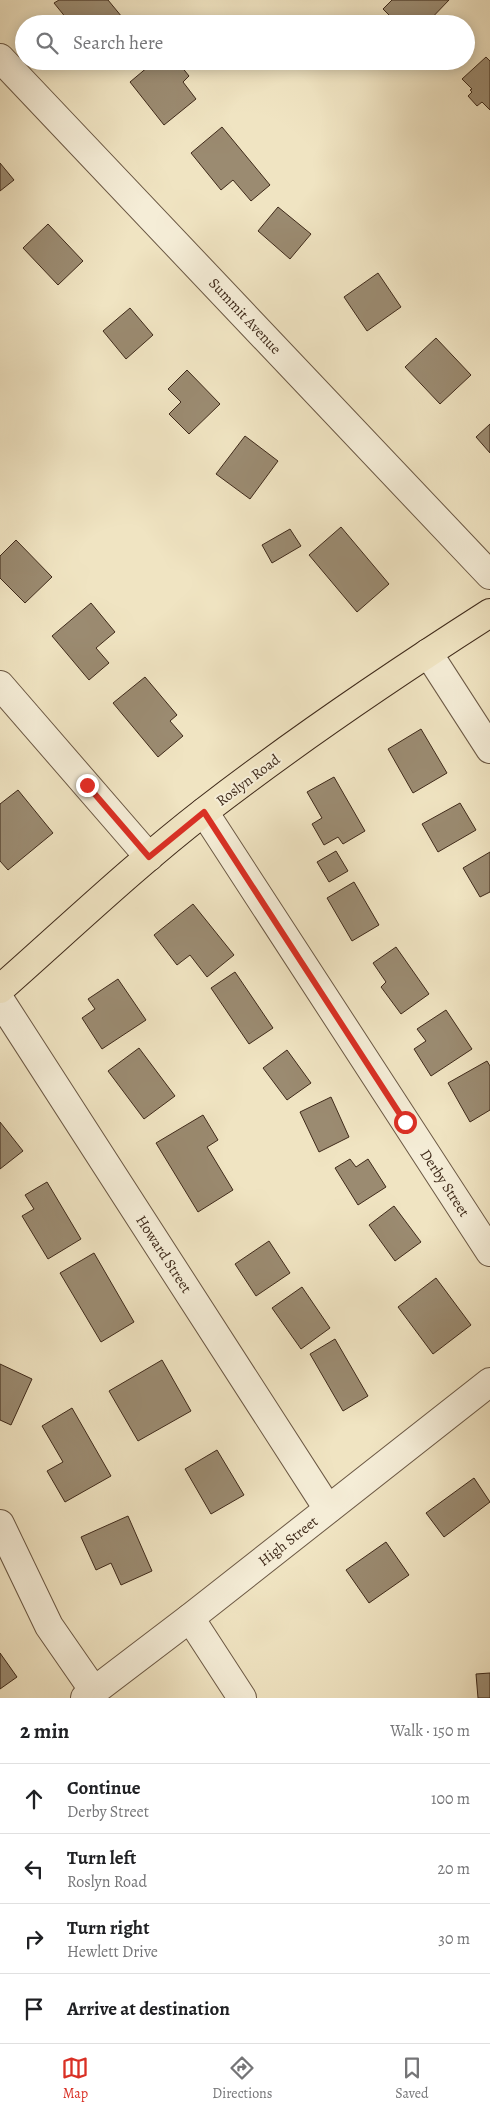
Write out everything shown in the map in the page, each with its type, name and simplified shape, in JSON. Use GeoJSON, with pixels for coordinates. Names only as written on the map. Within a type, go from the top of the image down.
{"type":"FeatureCollection","features":[{"type":"Feature","properties":{"kind":"main road","name":"Roslyn Road"},"geometry":{"type":"LineString","coordinates":[[0,989],[149,857],[204,812],[331,718],[490,612]]}},
{"type":"Feature","properties":{"kind":"street","name":"Summit Avenue"},"geometry":{"type":"LineString","coordinates":[[0,58],[490,575]]}},
{"type":"Feature","properties":{"kind":"street"},"geometry":{"type":"LineString","coordinates":[[428,653],[490,749]]}},
{"type":"Feature","properties":{"kind":"street"},"geometry":{"type":"LineString","coordinates":[[0,685],[149,857]]}},
{"type":"Feature","properties":{"kind":"street","name":"Derby Street"},"geometry":{"type":"LineString","coordinates":[[204,812],[490,1252]]}},
{"type":"Feature","properties":{"kind":"street","name":"Howard Street"},"geometry":{"type":"LineString","coordinates":[[0,1000],[328,1509]]}},
{"type":"Feature","properties":{"kind":"street","name":"High Street"},"geometry":{"type":"LineString","coordinates":[[90,1695],[490,1382]]}},
{"type":"Feature","properties":{"kind":"street"},"geometry":{"type":"LineString","coordinates":[[0,1524],[49,1626],[90,1695]]}},
{"type":"Feature","properties":{"kind":"street"},"geometry":{"type":"LineString","coordinates":[[190,1618],[242,1698]]}},
{"type":"Feature","properties":{"kind":"building"},"geometry":{"type":"Polygon","coordinates":[[[59,0],[108,0],[120,15],[64,15],[54,3],[59,0]]]}},
{"type":"Feature","properties":{"kind":"building"},"geometry":{"type":"Polygon","coordinates":[[[392,0],[449,0],[435,15],[389,15],[383,9],[392,0]]]}},
{"type":"Feature","properties":{"kind":"building"},"geometry":{"type":"Polygon","coordinates":[[[486,57],[490,61],[490,110],[482,102],[477,106],[468,96],[472,89],[462,79],[472,70],[475,70],[475,67],[486,57]]]}},
{"type":"Feature","properties":{"kind":"building"},"geometry":{"type":"Polygon","coordinates":[[[144,70],[184,70],[189,76],[183,82],[196,99],[164,125],[130,82],[144,70]]]}},
{"type":"Feature","properties":{"kind":"building"},"geometry":{"type":"Polygon","coordinates":[[[222,127],[270,185],[251,201],[233,180],[221,190],[191,153],[222,127]]]}},
{"type":"Feature","properties":{"kind":"building"},"geometry":{"type":"Polygon","coordinates":[[[0,163],[14,180],[0,191],[0,163]]]}},
{"type":"Feature","properties":{"kind":"building"},"geometry":{"type":"Polygon","coordinates":[[[278,207],[311,234],[290,259],[258,231],[278,207]]]}},
{"type":"Feature","properties":{"kind":"building"},"geometry":{"type":"Polygon","coordinates":[[[48,224],[83,261],[58,285],[23,248],[48,224]]]}},
{"type":"Feature","properties":{"kind":"building"},"geometry":{"type":"Polygon","coordinates":[[[378,273],[401,307],[367,331],[344,297],[378,273]]]}},
{"type":"Feature","properties":{"kind":"building"},"geometry":{"type":"Polygon","coordinates":[[[130,308],[153,335],[126,359],[103,331],[130,308]]]}},
{"type":"Feature","properties":{"kind":"building"},"geometry":{"type":"Polygon","coordinates":[[[436,338],[471,375],[440,404],[405,367],[436,338]]]}},
{"type":"Feature","properties":{"kind":"building"},"geometry":{"type":"Polygon","coordinates":[[[187,370],[220,404],[189,434],[169,414],[181,402],[168,389],[187,370]]]}},
{"type":"Feature","properties":{"kind":"building"},"geometry":{"type":"Polygon","coordinates":[[[490,424],[490,453],[476,437],[490,424]]]}},
{"type":"Feature","properties":{"kind":"building"},"geometry":{"type":"Polygon","coordinates":[[[245,436],[278,461],[250,499],[216,474],[245,436]]]}},
{"type":"Feature","properties":{"kind":"building"},"geometry":{"type":"Polygon","coordinates":[[[341,527],[389,584],[357,612],[309,555],[341,527]]]}},
{"type":"Feature","properties":{"kind":"building"},"geometry":{"type":"Polygon","coordinates":[[[290,529],[301,546],[272,563],[262,545],[290,529]]]}},
{"type":"Feature","properties":{"kind":"building"},"geometry":{"type":"Polygon","coordinates":[[[16,540],[52,577],[25,603],[0,578],[0,556],[16,540]]]}},
{"type":"Feature","properties":{"kind":"building"},"geometry":{"type":"Polygon","coordinates":[[[91,603],[115,632],[96,648],[109,663],[89,680],[52,636],[91,603]]]}},
{"type":"Feature","properties":{"kind":"building"},"geometry":{"type":"Polygon","coordinates":[[[145,677],[177,715],[170,721],[183,736],[158,757],[113,703],[145,677]]]}},
{"type":"Feature","properties":{"kind":"building"},"geometry":{"type":"Polygon","coordinates":[[[421,729],[447,773],[413,793],[388,749],[421,729]]]}},
{"type":"Feature","properties":{"kind":"building"},"geometry":{"type":"Polygon","coordinates":[[[334,777],[365,831],[343,844],[338,837],[324,845],[312,824],[322,818],[307,792],[334,777]]]}},
{"type":"Feature","properties":{"kind":"building"},"geometry":{"type":"Polygon","coordinates":[[[18,790],[53,833],[8,870],[0,861],[0,804],[18,790]]]}},
{"type":"Feature","properties":{"kind":"building"},"geometry":{"type":"Polygon","coordinates":[[[460,803],[476,830],[438,852],[422,824],[460,803]]]}},
{"type":"Feature","properties":{"kind":"building"},"geometry":{"type":"Polygon","coordinates":[[[336,851],[348,871],[329,882],[317,862],[336,851]]]}},
{"type":"Feature","properties":{"kind":"building"},"geometry":{"type":"Polygon","coordinates":[[[490,852],[490,892],[480,897],[463,868],[490,852]]]}},
{"type":"Feature","properties":{"kind":"building"},"geometry":{"type":"Polygon","coordinates":[[[354,882],[379,925],[352,941],[327,898],[354,882]]]}},
{"type":"Feature","properties":{"kind":"building"},"geometry":{"type":"Polygon","coordinates":[[[193,904],[234,955],[207,977],[190,955],[177,965],[154,935],[193,904]]]}},
{"type":"Feature","properties":{"kind":"building"},"geometry":{"type":"Polygon","coordinates":[[[396,947],[429,994],[401,1014],[381,987],[386,982],[373,963],[396,947]]]}},
{"type":"Feature","properties":{"kind":"building"},"geometry":{"type":"Polygon","coordinates":[[[235,972],[273,1028],[249,1044],[211,988],[235,972]]]}},
{"type":"Feature","properties":{"kind":"building"},"geometry":{"type":"Polygon","coordinates":[[[118,979],[146,1020],[102,1049],[82,1018],[95,1009],[88,999],[118,979]]]}},
{"type":"Feature","properties":{"kind":"building"},"geometry":{"type":"Polygon","coordinates":[[[446,1010],[472,1049],[431,1076],[414,1049],[426,1041],[417,1029],[446,1010]]]}},
{"type":"Feature","properties":{"kind":"building"},"geometry":{"type":"Polygon","coordinates":[[[139,1048],[175,1096],[144,1119],[108,1071],[139,1048]]]}},
{"type":"Feature","properties":{"kind":"building"},"geometry":{"type":"Polygon","coordinates":[[[287,1050],[311,1083],[287,1100],[263,1068],[287,1050]]]}},
{"type":"Feature","properties":{"kind":"building"},"geometry":{"type":"Polygon","coordinates":[[[487,1061],[490,1066],[490,1110],[470,1122],[448,1083],[487,1061]]]}},
{"type":"Feature","properties":{"kind":"building"},"geometry":{"type":"Polygon","coordinates":[[[331,1097],[349,1137],[319,1152],[300,1112],[331,1097]]]}},
{"type":"Feature","properties":{"kind":"building"},"geometry":{"type":"Polygon","coordinates":[[[203,1115],[218,1140],[207,1147],[233,1190],[198,1212],[156,1143],[203,1115]]]}},
{"type":"Feature","properties":{"kind":"building"},"geometry":{"type":"Polygon","coordinates":[[[0,1122],[23,1151],[0,1169],[0,1122]]]}},
{"type":"Feature","properties":{"kind":"building"},"geometry":{"type":"Polygon","coordinates":[[[350,1159],[356,1167],[368,1159],[386,1187],[358,1205],[335,1168],[350,1159]]]}},
{"type":"Feature","properties":{"kind":"building"},"geometry":{"type":"Polygon","coordinates":[[[47,1182],[81,1239],[48,1259],[22,1216],[34,1209],[25,1195],[47,1182]]]}},
{"type":"Feature","properties":{"kind":"building"},"geometry":{"type":"Polygon","coordinates":[[[394,1206],[421,1242],[395,1261],[369,1225],[394,1206]]]}},
{"type":"Feature","properties":{"kind":"building"},"geometry":{"type":"Polygon","coordinates":[[[269,1241],[290,1273],[256,1296],[235,1264],[269,1241]]]}},
{"type":"Feature","properties":{"kind":"building"},"geometry":{"type":"Polygon","coordinates":[[[94,1253],[134,1322],[101,1342],[60,1273],[94,1253]]]}},
{"type":"Feature","properties":{"kind":"building"},"geometry":{"type":"Polygon","coordinates":[[[436,1278],[471,1325],[433,1354],[398,1307],[436,1278]]]}},
{"type":"Feature","properties":{"kind":"building"},"geometry":{"type":"Polygon","coordinates":[[[302,1287],[330,1328],[301,1349],[272,1308],[302,1287]]]}},
{"type":"Feature","properties":{"kind":"building"},"geometry":{"type":"Polygon","coordinates":[[[335,1339],[368,1396],[343,1411],[310,1354],[335,1339]]]}},
{"type":"Feature","properties":{"kind":"building"},"geometry":{"type":"Polygon","coordinates":[[[162,1360],[191,1411],[138,1441],[109,1391],[162,1360]]]}},
{"type":"Feature","properties":{"kind":"building"},"geometry":{"type":"Polygon","coordinates":[[[0,1364],[32,1379],[11,1425],[0,1420],[0,1364]]]}},
{"type":"Feature","properties":{"kind":"building"},"geometry":{"type":"Polygon","coordinates":[[[72,1408],[111,1476],[65,1502],[47,1471],[63,1462],[42,1426],[72,1408]]]}},
{"type":"Feature","properties":{"kind":"building"},"geometry":{"type":"Polygon","coordinates":[[[217,1450],[244,1495],[211,1514],[185,1469],[217,1450]]]}},
{"type":"Feature","properties":{"kind":"building"},"geometry":{"type":"Polygon","coordinates":[[[474,1478],[490,1502],[444,1537],[426,1513],[474,1478]]]}},
{"type":"Feature","properties":{"kind":"building"},"geometry":{"type":"Polygon","coordinates":[[[128,1516],[152,1571],[121,1585],[111,1563],[96,1570],[81,1537],[128,1516]]]}},
{"type":"Feature","properties":{"kind":"building"},"geometry":{"type":"Polygon","coordinates":[[[386,1542],[409,1575],[369,1603],[346,1570],[386,1542]]]}},
{"type":"Feature","properties":{"kind":"building"},"geometry":{"type":"Polygon","coordinates":[[[0,1653],[17,1677],[0,1689],[0,1653]]]}},
{"type":"Feature","properties":{"kind":"building"},"geometry":{"type":"Polygon","coordinates":[[[490,1673],[490,1698],[478,1698],[476,1674],[490,1673]]]}},
{"type":"Feature","properties":{"kind":"route"},"geometry":{"type":"LineString","coordinates":[[87,785],[149,857],[204,812],[405,1122]]}}]}
